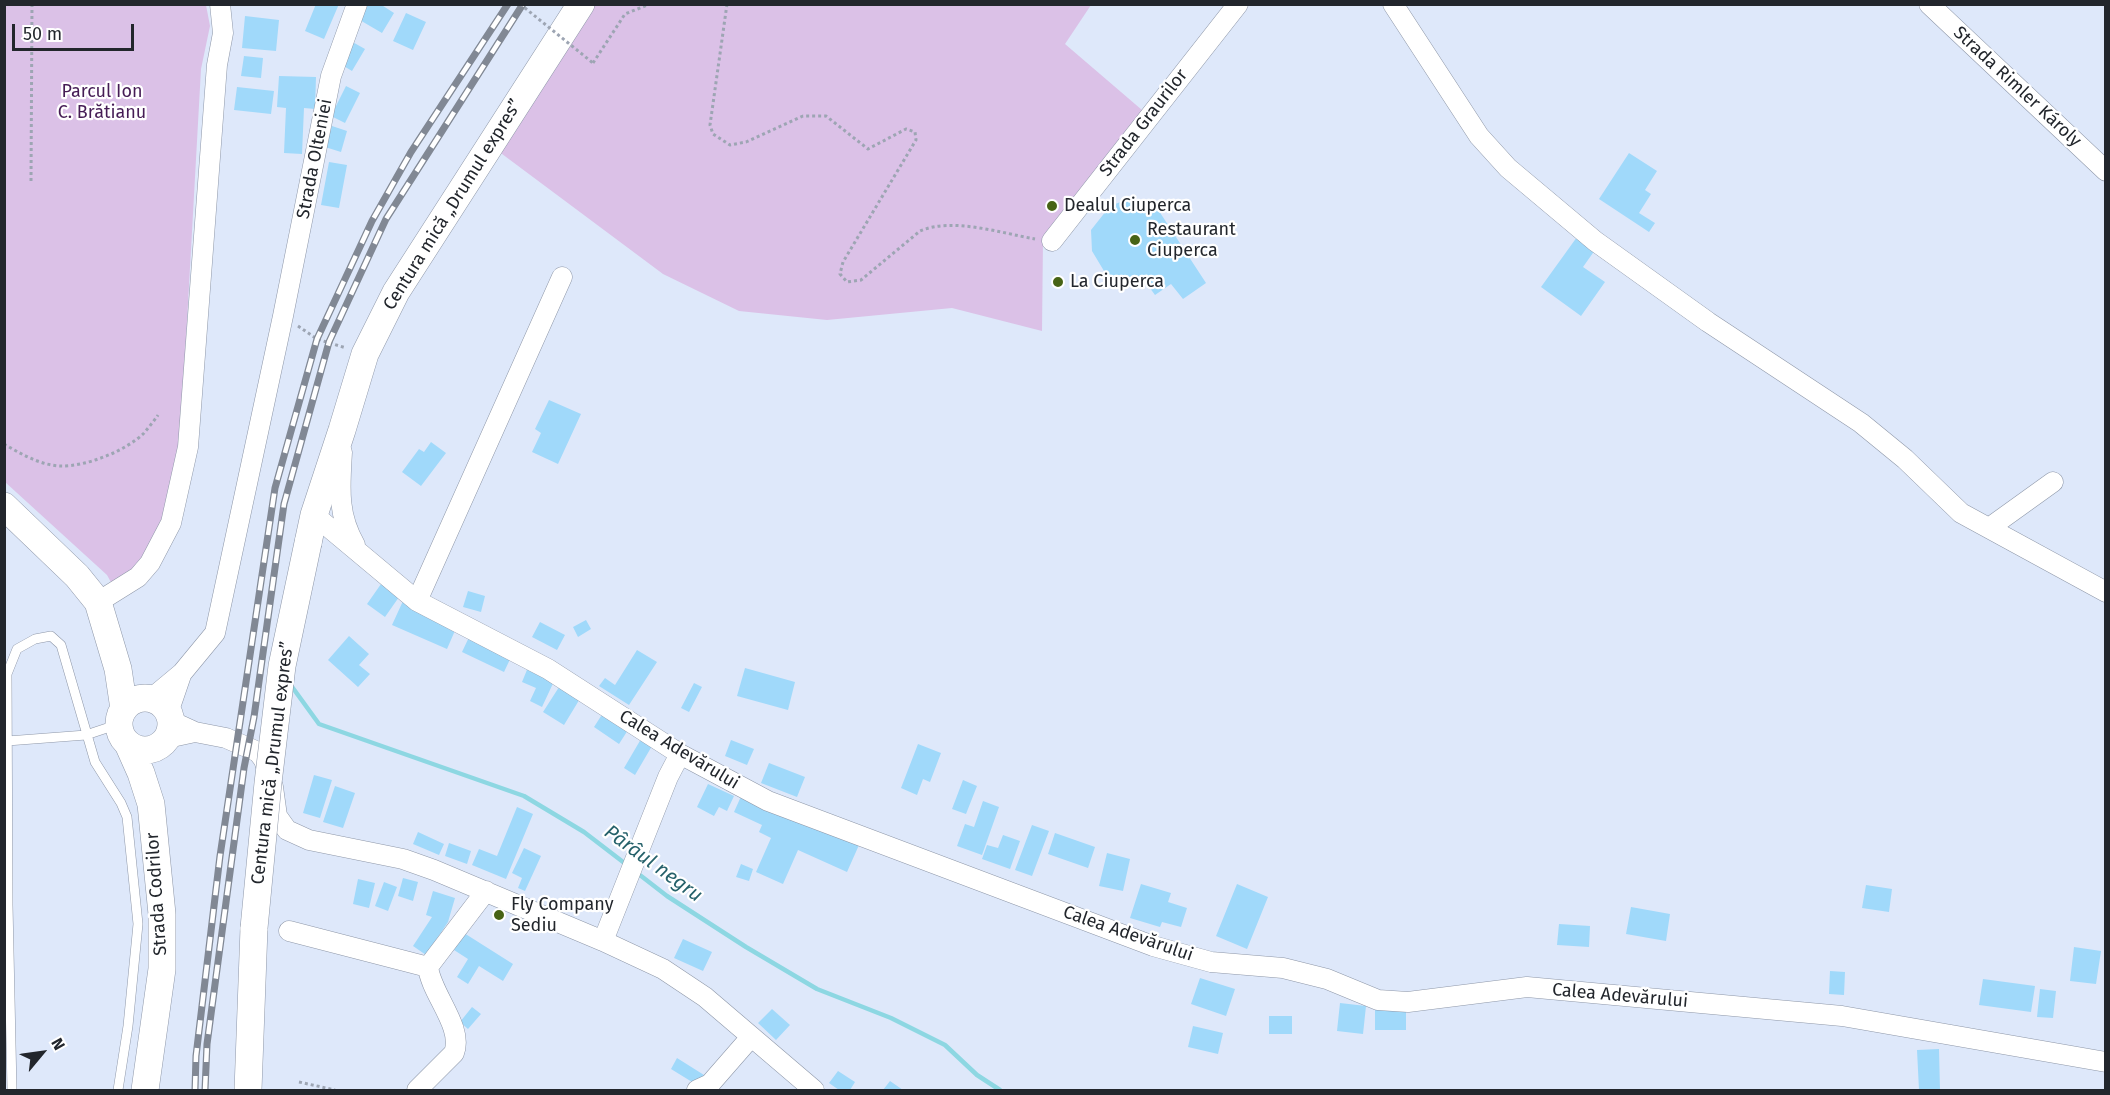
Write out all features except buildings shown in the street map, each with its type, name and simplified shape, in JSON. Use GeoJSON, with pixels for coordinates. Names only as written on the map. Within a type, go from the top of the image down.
{"type":"FeatureCollection","features":[{"type":"Feature","properties":{"kind":"main road","name":"Centura mică „Drumul expres”"},"geometry":{"type":"LineString","coordinates":[[248,1090],[255,928],[267,783],[282,666],[314,515],[365,354],[396,292],[581,4]]}},
{"type":"Feature","properties":{"kind":"main road"},"geometry":{"type":"LineString","coordinates":[[4,506],[77,576],[98,602]]}},
{"type":"Feature","properties":{"kind":"main road","name":"Strada Codrilor"},"geometry":{"type":"LineString","coordinates":[[98,602],[110,637],[149,721],[141,773],[151,804],[162,914],[162,969],[141,1025],[145,1090]]}},
{"type":"Feature","properties":{"kind":"street"},"geometry":{"type":"LineString","coordinates":[[98,602],[138,577],[150,563],[171,523],[183,476],[188,447],[217,65],[223,33],[220,4]]}},
{"type":"Feature","properties":{"kind":"street","name":"Strada Olteniei"},"geometry":{"type":"LineString","coordinates":[[149,721],[182,673],[215,633],[283,316],[331,76],[357,4]]}},
{"type":"Feature","properties":{"kind":"street","name":"Strada Graurilor"},"geometry":{"type":"LineString","coordinates":[[1052,241],[1238,4]]}},
{"type":"Feature","properties":{"kind":"street"},"geometry":{"type":"LineString","coordinates":[[1393,4],[1479,136],[1508,168],[1595,241],[1708,322],[1861,423],[1905,459],[1960,513],[2106,592]]}},
{"type":"Feature","properties":{"kind":"street","name":"Strada Rimler Károly"},"geometry":{"type":"LineString","coordinates":[[1929,4],[2106,171]]}},
{"type":"Feature","properties":{"kind":"street"},"geometry":{"type":"LineString","coordinates":[[417,601],[562,277]]}},
{"type":"Feature","properties":{"kind":"street"},"geometry":{"type":"LineString","coordinates":[[342,430],[340,501],[346,530],[360,553]]}},
{"type":"Feature","properties":{"kind":"street"},"geometry":{"type":"LineString","coordinates":[[1989,528],[2053,482]]}},
{"type":"Feature","properties":{"kind":"street","name":"Calea Adevărului"},"geometry":{"type":"LineString","coordinates":[[314,515],[417,601],[548,669],[680,754],[768,801],[1153,946],[1211,962],[1283,968],[1327,979],[1378,1000],[1408,1002],[1527,987],[1842,1016],[2106,1062]]}},
{"type":"Feature","properties":{"kind":"street"},"geometry":{"type":"LineString","coordinates":[[149,721],[226,738],[258,752],[264,760],[273,787],[277,816],[287,830],[309,840],[403,859],[486,891],[663,969],[705,997],[814,1090]]}},
{"type":"Feature","properties":{"kind":"street"},"geometry":{"type":"LineString","coordinates":[[603,941],[668,777],[680,754]]}},
{"type":"Feature","properties":{"kind":"street"},"geometry":{"type":"LineString","coordinates":[[417,1090],[454,1053],[456,1046],[455,1032],[431,982],[428,967],[486,891]]}},
{"type":"Feature","properties":{"kind":"street"},"geometry":{"type":"LineString","coordinates":[[289,931],[428,967]]}},
{"type":"Feature","properties":{"kind":"street"},"geometry":{"type":"LineString","coordinates":[[697,1090],[710,1084],[751,1037]]}},
{"type":"Feature","properties":{"kind":"lane"},"geometry":{"type":"LineString","coordinates":[[12,1090],[6,807],[7,674],[17,649],[35,639],[51,636],[61,645],[95,762],[121,802],[127,817],[138,924],[141,1025],[118,1090]]}},
{"type":"Feature","properties":{"kind":"lane"},"geometry":{"type":"LineString","coordinates":[[7,741],[86,735],[149,721]]}},
{"type":"Feature","properties":{"kind":"path"},"geometry":{"type":"LineString","coordinates":[[31,182],[32,4]]}},
{"type":"Feature","properties":{"kind":"path"},"geometry":{"type":"LineString","coordinates":[[520,4],[593,63],[625,14],[650,4]]}},
{"type":"Feature","properties":{"kind":"path"},"geometry":{"type":"LineString","coordinates":[[727,4],[710,125],[713,134],[730,145],[746,142],[803,116],[826,116],[868,149],[906,129],[915,132],[916,140],[843,262],[840,274],[847,282],[861,280],[920,231],[929,227],[950,224],[1052,241]]}},
{"type":"Feature","properties":{"kind":"path"},"geometry":{"type":"LineString","coordinates":[[283,316],[317,339],[365,354]]}},
{"type":"Feature","properties":{"kind":"path"},"geometry":{"type":"LineString","coordinates":[[4,444],[33,460],[59,466],[77,464],[100,459],[124,447],[143,434],[158,415]]}},
{"type":"Feature","properties":{"kind":"path"},"geometry":{"type":"LineString","coordinates":[[299,1082],[335,1090]]}},
{"type":"Feature","properties":{"kind":"green space"},"geometry":{"type":"Polygon","coordinates":[[[581,4],[1091,5],[1065,44],[1149,116],[1043,240],[1042,331],[952,308],[827,320],[739,311],[663,274],[490,145],[581,4]]]}},
{"type":"Feature","properties":{"kind":"green space","name":"Parcul Ion C. Brătianu"},"geometry":{"type":"Polygon","coordinates":[[[4,5],[206,5],[210,26],[201,69],[180,448],[160,540],[133,575],[113,586],[107,575],[5,482],[4,5]]]}},
{"type":"Feature","properties":{"kind":"waterway","name":"Pârâul negru"},"geometry":{"type":"LineString","coordinates":[[290,684],[319,724],[524,796],[584,832],[627,865]]}},
{"type":"Feature","properties":{"kind":"waterway","name":"Pârâul negru"},"geometry":{"type":"LineString","coordinates":[[636,872],[667,896],[817,989],[891,1018],[945,1045],[977,1075],[1000,1090]]}},
{"type":"Feature","properties":{"kind":"railway"},"geometry":{"type":"LineString","coordinates":[[195,1090],[196,1056],[220,856],[275,488],[317,339],[372,221],[411,152],[508,4]]}},
{"type":"Feature","properties":{"kind":"railway"},"geometry":{"type":"LineString","coordinates":[[205,1090],[207,1044],[244,768],[254,717],[284,504],[329,342],[386,219],[523,4]]}},
{"type":"Feature","properties":{"kind":"place","name":"Dealul Ciuperca"},"geometry":{"type":"Point","coordinates":[1052,206]}},
{"type":"Feature","properties":{"kind":"place","name":"Restaurant Ciuperca"},"geometry":{"type":"Point","coordinates":[1135,240]}},
{"type":"Feature","properties":{"kind":"place","name":"La Ciuperca"},"geometry":{"type":"Point","coordinates":[1058,282]}},
{"type":"Feature","properties":{"kind":"place","name":"Fly Company Sediu"},"geometry":{"type":"Point","coordinates":[499,915]}}]}
